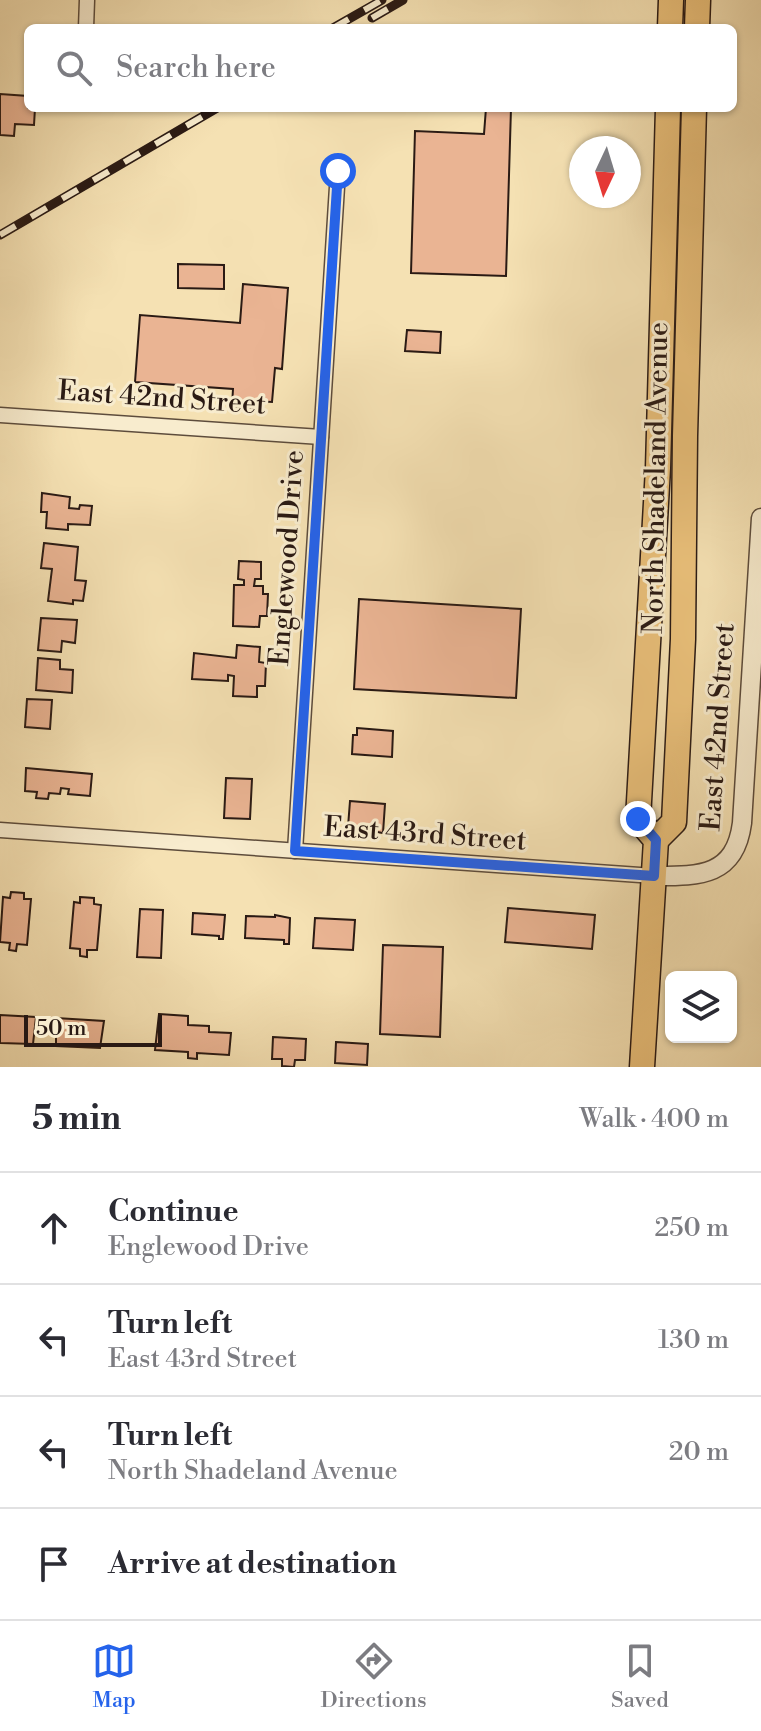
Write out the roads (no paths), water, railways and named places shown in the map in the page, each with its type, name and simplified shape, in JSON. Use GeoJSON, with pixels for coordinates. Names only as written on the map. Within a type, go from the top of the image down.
{"type":"FeatureCollection","features":[{"type":"Feature","properties":{"kind":"main road"},"geometry":{"type":"LineString","coordinates":[[670,24],[671,0]]}},
{"type":"Feature","properties":{"kind":"main road"},"geometry":{"type":"LineString","coordinates":[[697,24],[698,0]]}},
{"type":"Feature","properties":{"kind":"main road","name":"North Shadeland Avenue"},"geometry":{"type":"LineString","coordinates":[[656,840],[638,819],[658,468],[668,112]]}},
{"type":"Feature","properties":{"kind":"main road","name":"North Shadeland Avenue"},"geometry":{"type":"LineString","coordinates":[[642,1067],[656,840],[674,822],[694,112]]}},
{"type":"Feature","properties":{"kind":"street"},"geometry":{"type":"LineString","coordinates":[[86,24],[87,0]]}},
{"type":"Feature","properties":{"kind":"street","name":"Englewood Drive"},"geometry":{"type":"LineString","coordinates":[[295,851],[338,171]]}},
{"type":"Feature","properties":{"kind":"street","name":"East 42nd Street"},"geometry":{"type":"LineString","coordinates":[[0,415],[321,437]]}},
{"type":"Feature","properties":{"kind":"street","name":"East 42nd Street"},"geometry":{"type":"LineString","coordinates":[[654,876],[703,874],[718,866],[737,848],[742,823],[761,518]]}},
{"type":"Feature","properties":{"kind":"street","name":"East 43rd Street"},"geometry":{"type":"LineString","coordinates":[[0,830],[654,876]]}},
{"type":"Feature","properties":{"kind":"railway"},"geometry":{"type":"LineString","coordinates":[[340,24],[382,0]]}},
{"type":"Feature","properties":{"kind":"railway"},"geometry":{"type":"LineString","coordinates":[[372,18],[403,0]]}},
{"type":"Feature","properties":{"kind":"railway"},"geometry":{"type":"LineString","coordinates":[[0,235],[210,112]]}}]}
